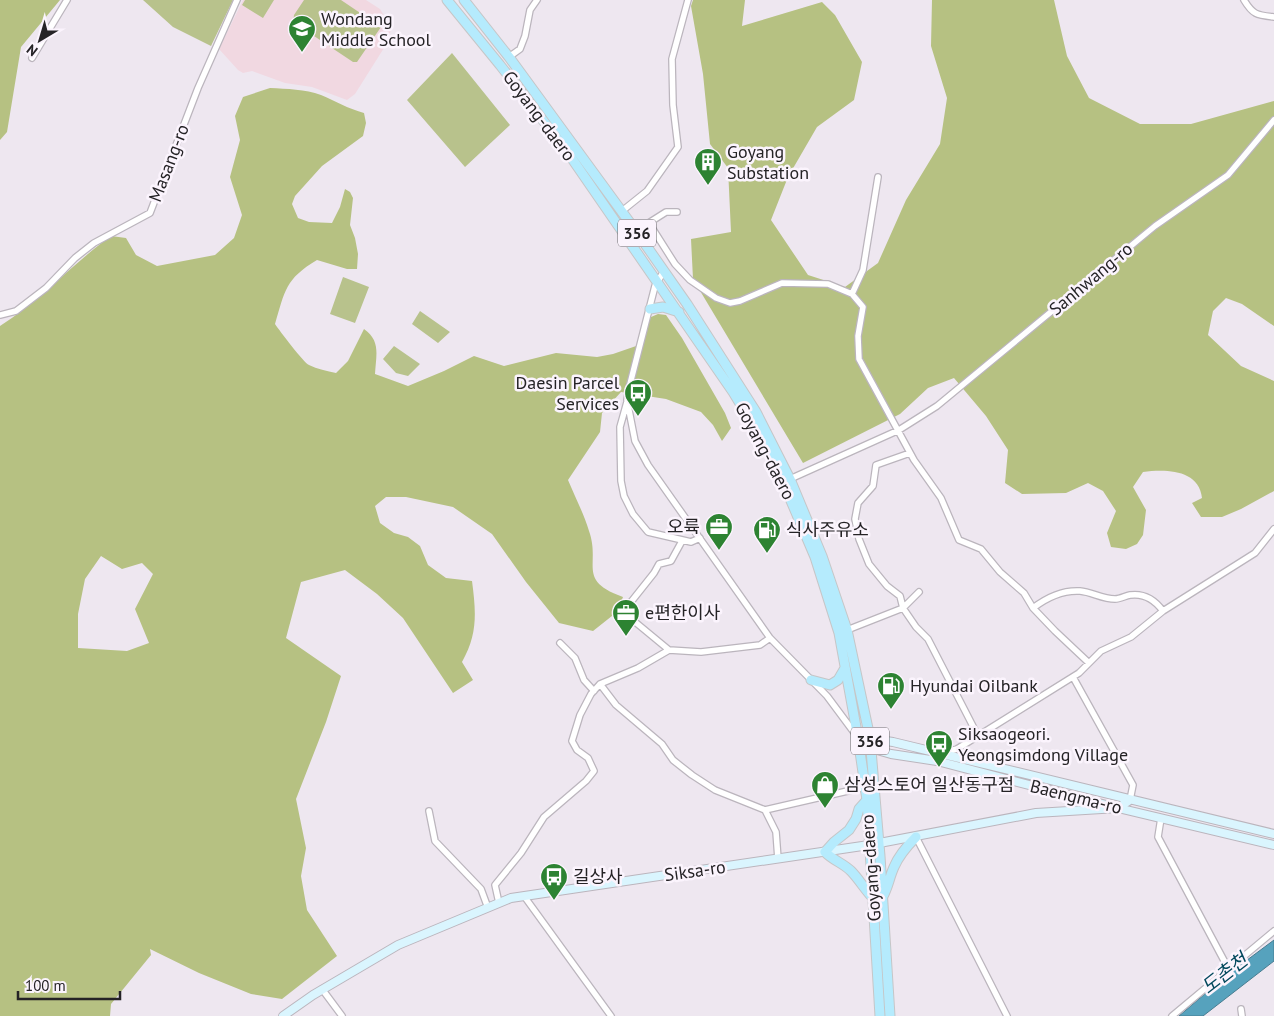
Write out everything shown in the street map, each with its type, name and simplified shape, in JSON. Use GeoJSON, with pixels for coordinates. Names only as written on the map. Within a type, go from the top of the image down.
{"type":"FeatureCollection","features":[{"type":"Feature","properties":{"kind":"main road","name":"Goyang-daero"},"geometry":{"type":"LineString","coordinates":[[447,0],[566,150],[679,312],[733,392],[761,438],[783,482],[815,556],[839,633],[858,738],[874,844]]}},
{"type":"Feature","properties":{"kind":"main road","name":"Goyang-daero"},"geometry":{"type":"LineString","coordinates":[[464,0],[510,57],[664,271],[756,412],[790,479],[822,556],[847,630],[870,738],[874,844],[890,1016]]}},
{"type":"Feature","properties":{"kind":"main road"},"geometry":{"type":"LineString","coordinates":[[650,309],[663,307],[679,312]]}},
{"type":"Feature","properties":{"kind":"main road"},"geometry":{"type":"LineString","coordinates":[[812,680],[830,685],[838,680],[845,668]]}},
{"type":"Feature","properties":{"kind":"main road"},"geometry":{"type":"LineString","coordinates":[[867,800],[859,809],[856,819],[849,830],[834,842],[826,852],[833,860],[852,872],[864,889],[878,899],[887,890],[893,868],[899,858],[916,837]]}},
{"type":"Feature","properties":{"kind":"main road","name":"Goyang-daero"},"geometry":{"type":"LineString","coordinates":[[878,899],[880,1016]]}},
{"type":"Feature","properties":{"kind":"street"},"geometry":{"type":"LineString","coordinates":[[32,58],[67,0]]}},
{"type":"Feature","properties":{"kind":"street","name":"Masang-ro"},"geometry":{"type":"LineString","coordinates":[[0,315],[16,311],[46,288],[75,258],[94,243],[150,213],[198,88],[237,0]]}},
{"type":"Feature","properties":{"kind":"street","name":"Goyang-daero"},"geometry":{"type":"LineString","coordinates":[[510,57],[520,49],[525,36],[530,10],[537,0]]}},
{"type":"Feature","properties":{"kind":"street"},"geometry":{"type":"LineString","coordinates":[[622,211],[647,192],[678,146],[673,105],[672,59],[688,0]]}},
{"type":"Feature","properties":{"kind":"street"},"geometry":{"type":"LineString","coordinates":[[1244,0],[1250,11],[1260,15],[1274,16]]}},
{"type":"Feature","properties":{"kind":"street","name":"Sanhwang-ro"},"geometry":{"type":"LineString","coordinates":[[790,479],[898,430],[937,406],[1155,226],[1228,175],[1274,120]]}},
{"type":"Feature","properties":{"kind":"street"},"geometry":{"type":"LineString","coordinates":[[852,294],[863,270],[878,177]]}},
{"type":"Feature","properties":{"kind":"street"},"geometry":{"type":"LineString","coordinates":[[636,231],[666,212],[676,212]]}},
{"type":"Feature","properties":{"kind":"street"},"geometry":{"type":"LineString","coordinates":[[649,223],[675,264],[690,280],[723,301],[730,303],[740,301],[782,283],[828,284],[852,294],[863,307],[858,336],[859,359],[910,453],[941,498],[959,540],[982,549],[1000,572],[1024,593],[1033,608],[1089,663]]}},
{"type":"Feature","properties":{"kind":"street"},"geometry":{"type":"LineString","coordinates":[[664,271],[652,294],[650,309],[620,427],[621,481],[624,496],[633,514],[648,532],[682,541],[691,542],[700,538]]}},
{"type":"Feature","properties":{"kind":"street"},"geometry":{"type":"LineString","coordinates":[[627,400],[635,441],[648,465],[770,638],[827,696],[858,738]]}},
{"type":"Feature","properties":{"kind":"street"},"geometry":{"type":"LineString","coordinates":[[910,453],[876,465],[873,486],[858,503],[855,519],[859,539],[869,564],[887,586],[900,596],[904,608],[916,627],[928,639],[978,736]]}},
{"type":"Feature","properties":{"kind":"street"},"geometry":{"type":"LineString","coordinates":[[940,754],[957,749],[1073,677],[1101,650],[1131,637],[1163,611],[1254,553],[1274,529]]}},
{"type":"Feature","properties":{"kind":"street"},"geometry":{"type":"LineString","coordinates":[[669,650],[623,612],[659,564],[671,561],[682,541]]}},
{"type":"Feature","properties":{"kind":"street"},"geometry":{"type":"LineString","coordinates":[[1033,608],[1047,598],[1068,592],[1081,591],[1100,597],[1116,599],[1130,595],[1144,595],[1157,603],[1163,611]]}},
{"type":"Feature","properties":{"kind":"street"},"geometry":{"type":"LineString","coordinates":[[847,630],[904,608],[920,592]]}},
{"type":"Feature","properties":{"kind":"street"},"geometry":{"type":"LineString","coordinates":[[499,903],[495,886],[521,853],[544,817],[586,781],[594,771],[588,758],[577,750],[572,741],[580,715],[600,684],[638,668],[669,650],[701,652],[760,645],[770,638]]}},
{"type":"Feature","properties":{"kind":"street"},"geometry":{"type":"LineString","coordinates":[[560,643],[575,658],[584,680],[594,691]]}},
{"type":"Feature","properties":{"kind":"street"},"geometry":{"type":"LineString","coordinates":[[1073,677],[1133,785],[1130,800],[1118,808]]}},
{"type":"Feature","properties":{"kind":"street"},"geometry":{"type":"LineString","coordinates":[[600,684],[616,705],[662,744],[673,760],[692,775],[715,790],[764,810],[865,787]]}},
{"type":"Feature","properties":{"kind":"street","name":"Baengma-ro"},"geometry":{"type":"LineString","coordinates":[[858,738],[870,738],[940,754],[1274,834]]}},
{"type":"Feature","properties":{"kind":"street","name":"Baengma-ro"},"geometry":{"type":"LineString","coordinates":[[858,738],[870,748],[891,754],[937,761],[1118,808],[1274,845]]}},
{"type":"Feature","properties":{"kind":"street","name":"Siksa-ro"},"geometry":{"type":"LineString","coordinates":[[283,1016],[322,989],[398,946],[511,898],[826,852],[916,837],[1036,813],[1118,808]]}},
{"type":"Feature","properties":{"kind":"street"},"geometry":{"type":"LineString","coordinates":[[428,810],[435,841],[481,889],[488,908]]}},
{"type":"Feature","properties":{"kind":"street"},"geometry":{"type":"LineString","coordinates":[[764,810],[776,832],[778,859]]}},
{"type":"Feature","properties":{"kind":"street"},"geometry":{"type":"LineString","coordinates":[[1161,818],[1158,837],[1228,968]]}},
{"type":"Feature","properties":{"kind":"street"},"geometry":{"type":"LineString","coordinates":[[916,837],[1008,1016]]}},
{"type":"Feature","properties":{"kind":"street"},"geometry":{"type":"LineString","coordinates":[[524,896],[612,1016]]}},
{"type":"Feature","properties":{"kind":"street"},"geometry":{"type":"LineString","coordinates":[[1172,1016],[1274,931]]}},
{"type":"Feature","properties":{"kind":"street"},"geometry":{"type":"LineString","coordinates":[[322,989],[342,1016]]}},
{"type":"Feature","properties":{"kind":"street"},"geometry":{"type":"LineString","coordinates":[[1241,1009],[1242,1016]]}},
{"type":"Feature","properties":{"kind":"shaded area","name":"Wondang Middle School"},"geometry":{"type":"Polygon","coordinates":[[[243,0],[366,0],[380,9],[391,27],[389,40],[355,94],[347,100],[312,87],[285,83],[252,71],[243,73],[219,49],[243,0]]]}},
{"type":"Feature","properties":{"kind":"green space"},"geometry":{"type":"Polygon","coordinates":[[[0,0],[60,0],[21,47],[7,132],[0,140],[0,0]]]}},
{"type":"Feature","properties":{"kind":"green space"},"geometry":{"type":"Polygon","coordinates":[[[143,0],[233,0],[211,46],[173,27],[143,0]]]}},
{"type":"Feature","properties":{"kind":"green space"},"geometry":{"type":"Polygon","coordinates":[[[245,0],[274,0],[263,18],[242,5],[245,0]]]}},
{"type":"Feature","properties":{"kind":"green space"},"geometry":{"type":"Polygon","coordinates":[[[304,0],[341,0],[381,27],[357,62],[353,62],[293,22],[294,15],[304,0]]]}},
{"type":"Feature","properties":{"kind":"green space"},"geometry":{"type":"Polygon","coordinates":[[[693,0],[745,0],[742,26],[822,2],[835,15],[862,62],[854,100],[817,127],[788,177],[771,220],[808,275],[845,287],[878,263],[906,200],[940,144],[947,98],[931,46],[932,0],[1054,0],[1067,56],[1089,98],[1140,124],[1191,124],[1274,101],[1274,326],[1242,304],[1226,298],[1213,311],[1208,335],[1241,366],[1274,381],[1274,491],[1222,517],[1201,517],[1192,503],[1202,498],[1200,488],[1195,481],[1188,476],[1171,471],[1143,472],[1133,487],[1146,510],[1143,535],[1137,544],[1126,549],[1111,547],[1107,533],[1116,511],[1103,491],[1088,483],[1066,493],[1022,494],[1005,483],[1008,450],[986,416],[954,378],[928,388],[900,414],[803,463],[693,279],[691,239],[731,232],[728,168],[710,144],[703,74],[691,6],[693,0]]]}},
{"type":"Feature","properties":{"kind":"green space"},"geometry":{"type":"Polygon","coordinates":[[[452,53],[510,125],[465,167],[407,100],[452,53]]]}},
{"type":"Feature","properties":{"kind":"green space"},"geometry":{"type":"Polygon","coordinates":[[[270,88],[302,90],[321,95],[364,113],[366,123],[363,136],[322,166],[295,196],[292,204],[298,218],[309,222],[332,223],[340,207],[345,189],[350,192],[353,198],[350,225],[358,254],[357,269],[347,269],[317,260],[298,273],[284,294],[275,324],[306,363],[319,369],[336,373],[348,361],[364,329],[373,338],[375,344],[375,374],[408,386],[474,356],[504,366],[556,353],[597,357],[613,354],[639,345],[651,317],[658,314],[666,315],[682,338],[725,413],[731,428],[722,441],[713,425],[701,412],[666,399],[621,392],[602,413],[600,432],[568,480],[589,531],[595,578],[609,591],[623,597],[617,612],[593,631],[559,623],[526,582],[492,534],[453,507],[406,497],[386,497],[375,506],[380,523],[394,533],[408,537],[420,546],[428,565],[446,578],[472,581],[474,603],[473,632],[471,642],[462,662],[473,680],[453,693],[403,618],[377,594],[345,570],[301,582],[286,638],[341,676],[326,722],[296,799],[306,848],[301,876],[307,910],[337,956],[282,999],[251,994],[199,973],[150,949],[151,955],[111,1004],[110,1016],[0,1016],[0,326],[29,305],[111,236],[126,238],[136,255],[157,266],[215,255],[234,238],[242,215],[230,177],[240,140],[235,116],[243,97],[270,88]],[[101,556],[85,579],[78,614],[78,648],[127,651],[149,643],[135,609],[153,574],[142,563],[122,569],[101,556]]]}},
{"type":"Feature","properties":{"kind":"green space"},"geometry":{"type":"Polygon","coordinates":[[[343,277],[369,287],[355,323],[330,314],[343,277]]]}},
{"type":"Feature","properties":{"kind":"green space"},"geometry":{"type":"Polygon","coordinates":[[[420,311],[450,332],[438,343],[412,324],[420,311]]]}},
{"type":"Feature","properties":{"kind":"green space"},"geometry":{"type":"Polygon","coordinates":[[[394,346],[420,364],[408,376],[396,373],[383,359],[394,346]]]}},
{"type":"Feature","properties":{"kind":"water"},"geometry":{"type":"Polygon","coordinates":[[[1274,940],[1274,961],[1203,1016],[1179,1016],[1227,975],[1274,940]]]}},
{"type":"Feature","properties":{"kind":"place","name":"Wondang Middle School"},"geometry":{"type":"Point","coordinates":[302,53]}},
{"type":"Feature","properties":{"kind":"place","name":"Goyang Substation"},"geometry":{"type":"Point","coordinates":[708,186]}},
{"type":"Feature","properties":{"kind":"place","name":"Daesin Parcel Services"},"geometry":{"type":"Point","coordinates":[638,417]}},
{"type":"Feature","properties":{"kind":"place","name":"오륙"},"geometry":{"type":"Point","coordinates":[719,551]}},
{"type":"Feature","properties":{"kind":"place","name":"식사주유소"},"geometry":{"type":"Point","coordinates":[767,554]}},
{"type":"Feature","properties":{"kind":"place","name":"e편한이사"},"geometry":{"type":"Point","coordinates":[626,637]}},
{"type":"Feature","properties":{"kind":"place","name":"Hyundai Oilbank"},"geometry":{"type":"Point","coordinates":[891,710]}},
{"type":"Feature","properties":{"kind":"place","name":"Siksaogeori. Yeongsimdong Village"},"geometry":{"type":"Point","coordinates":[939,768]}},
{"type":"Feature","properties":{"kind":"place","name":"삼성스토어 일산동구점"},"geometry":{"type":"Point","coordinates":[825,809]}},
{"type":"Feature","properties":{"kind":"place","name":"길상사"},"geometry":{"type":"Point","coordinates":[554,901]}},
{"type":"Feature","properties":{"kind":"water label","name":"도촌천"},"geometry":{"type":"Point","coordinates":[1224,973]}}]}
